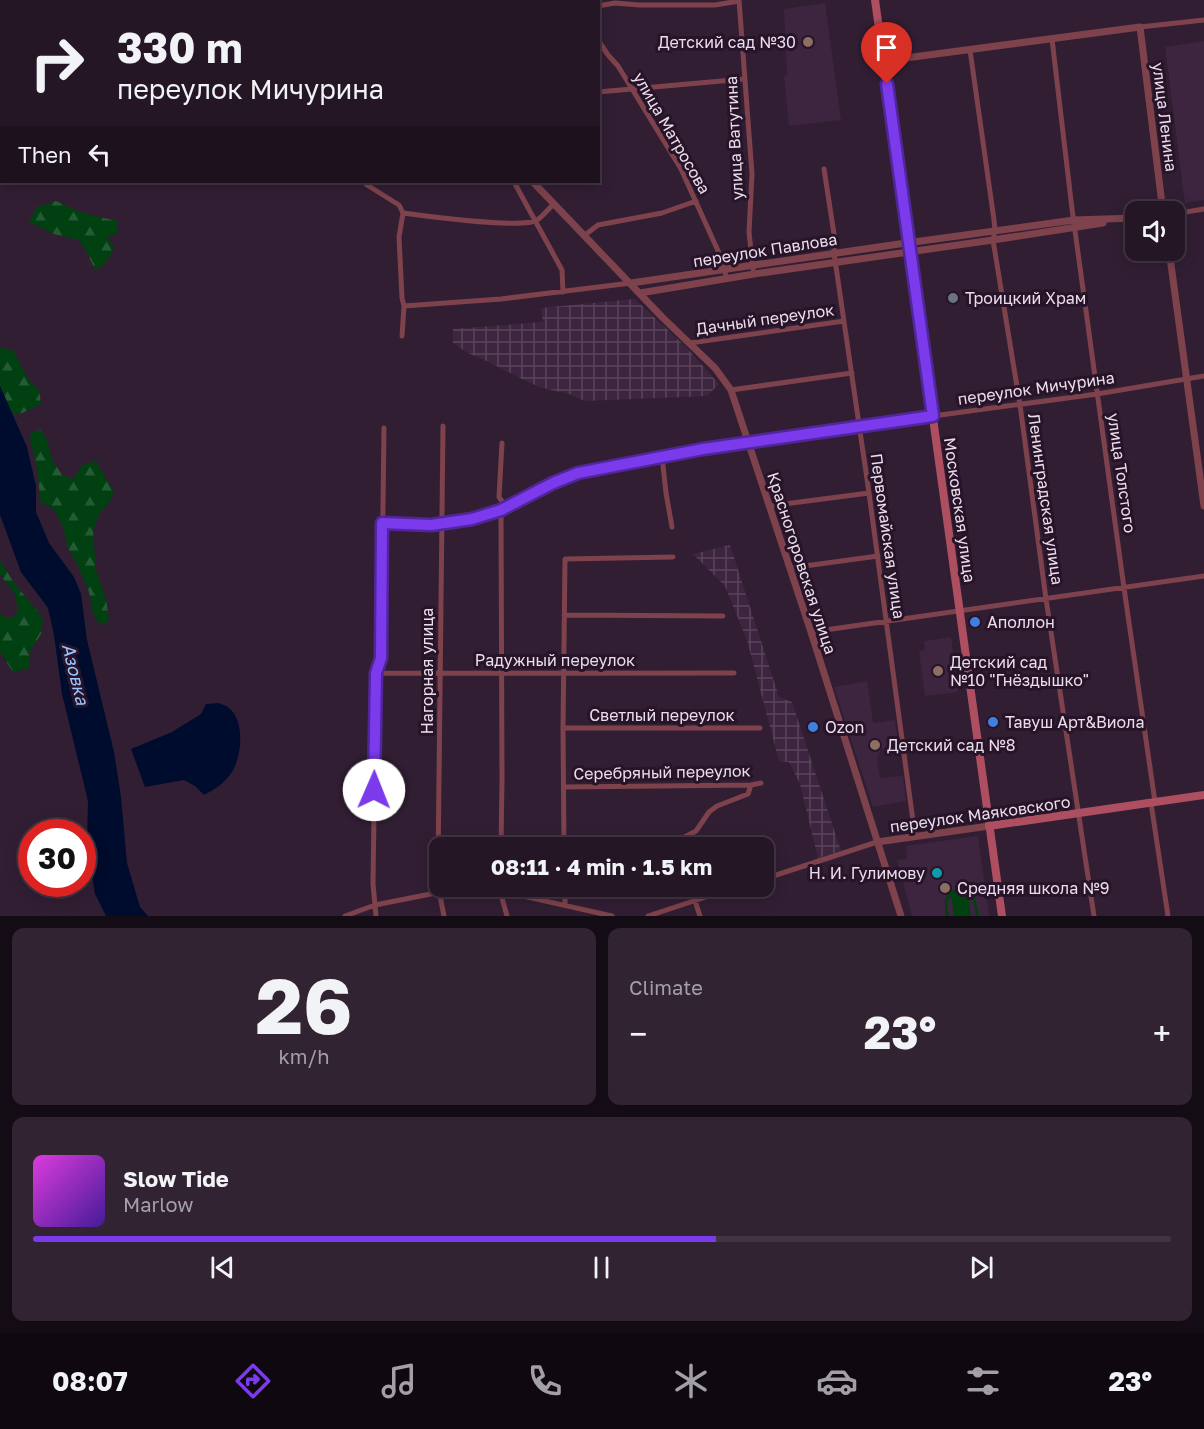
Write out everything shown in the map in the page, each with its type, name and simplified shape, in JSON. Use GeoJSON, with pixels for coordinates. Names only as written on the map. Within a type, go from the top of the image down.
{"type":"FeatureCollection","features":[{"type":"Feature","properties":{"kind":"main road","name":"Московская улица"},"geometry":{"type":"LineString","coordinates":[[875,0],[1002,916]]}},
{"type":"Feature","properties":{"kind":"main road","name":"переулок Маяковского"},"geometry":{"type":"LineString","coordinates":[[989,826],[1204,795]]}},
{"type":"Feature","properties":{"kind":"street"},"geometry":{"type":"LineString","coordinates":[[600,6],[615,3],[639,5],[739,1]]}},
{"type":"Feature","properties":{"kind":"street","name":"улица Ватутина"},"geometry":{"type":"LineString","coordinates":[[739,1],[752,174],[749,232],[753,270]]}},
{"type":"Feature","properties":{"kind":"street"},"geometry":{"type":"LineString","coordinates":[[883,61],[1204,20]]}},
{"type":"Feature","properties":{"kind":"street","name":"улица Ленина"},"geometry":{"type":"LineString","coordinates":[[1140,27],[1163,201]]}},
{"type":"Feature","properties":{"kind":"street","name":"улица Толстого"},"geometry":{"type":"LineString","coordinates":[[1052,39],[1097,394],[1168,916]]}},
{"type":"Feature","properties":{"kind":"street","name":"улица Матросова"},"geometry":{"type":"LineString","coordinates":[[600,43],[618,66],[681,170],[724,264],[726,278]]}},
{"type":"Feature","properties":{"kind":"street","name":"Ленинградская улица"},"geometry":{"type":"LineString","coordinates":[[970,50],[995,231],[993,240],[1020,405],[1046,599],[1094,916]]}},
{"type":"Feature","properties":{"kind":"street"},"geometry":{"type":"LineString","coordinates":[[600,92],[744,79]]}},
{"type":"Feature","properties":{"kind":"street","name":"Первомайская улица"},"geometry":{"type":"LineString","coordinates":[[824,168],[915,836]]}},
{"type":"Feature","properties":{"kind":"street"},"geometry":{"type":"LineString","coordinates":[[366,183],[399,205],[403,213],[399,237],[402,298],[405,306],[402,336]]}},
{"type":"Feature","properties":{"kind":"street"},"geometry":{"type":"LineString","coordinates":[[515,183],[562,270],[563,291]]}},
{"type":"Feature","properties":{"kind":"street","name":"Красногоровская улица"},"geometry":{"type":"LineString","coordinates":[[534,183],[715,368],[731,390],[901,916]]}},
{"type":"Feature","properties":{"kind":"street"},"geometry":{"type":"LineString","coordinates":[[585,235],[598,225],[662,213],[696,201]]}},
{"type":"Feature","properties":{"kind":"street"},"geometry":{"type":"LineString","coordinates":[[403,213],[513,223],[536,221],[554,204]]}},
{"type":"Feature","properties":{"kind":"street"},"geometry":{"type":"LineString","coordinates":[[1185,212],[1204,209]]}},
{"type":"Feature","properties":{"kind":"street","name":"переулок Павлова"},"geometry":{"type":"LineString","coordinates":[[640,293],[726,278],[834,253],[995,231],[1125,219]]}},
{"type":"Feature","properties":{"kind":"street","name":"переулок Павлова"},"geometry":{"type":"LineString","coordinates":[[405,306],[501,299],[725,270],[753,270],[836,262],[993,240],[1075,224]]}},
{"type":"Feature","properties":{"kind":"street"},"geometry":{"type":"LineString","coordinates":[[1170,261],[1204,506]]}},
{"type":"Feature","properties":{"kind":"street","name":"Дачный переулок"},"geometry":{"type":"LineString","coordinates":[[690,343],[844,321]]}},
{"type":"Feature","properties":{"kind":"street"},"geometry":{"type":"LineString","coordinates":[[731,390],[852,373]]}},
{"type":"Feature","properties":{"kind":"street","name":"переулок Мичурина"},"geometry":{"type":"LineString","coordinates":[[382,523],[431,525],[472,519],[504,509],[553,483],[578,473],[662,456],[859,426],[1097,394],[1204,376]]}},
{"type":"Feature","properties":{"kind":"street","name":"Нагорная улица"},"geometry":{"type":"LineString","coordinates":[[439,837],[443,426]]}},
{"type":"Feature","properties":{"kind":"street"},"geometry":{"type":"LineString","coordinates":[[376,916],[373,884],[376,673],[381,658],[384,428]]}},
{"type":"Feature","properties":{"kind":"street"},"geometry":{"type":"LineString","coordinates":[[501,837],[504,509],[499,497],[502,443]]}},
{"type":"Feature","properties":{"kind":"street"},"geometry":{"type":"LineString","coordinates":[[662,456],[672,527]]}},
{"type":"Feature","properties":{"kind":"street"},"geometry":{"type":"LineString","coordinates":[[769,506],[869,493]]}},
{"type":"Feature","properties":{"kind":"street"},"geometry":{"type":"LineString","coordinates":[[790,568],[878,556]]}},
{"type":"Feature","properties":{"kind":"street"},"geometry":{"type":"LineString","coordinates":[[564,837],[565,559],[673,557]]}},
{"type":"Feature","properties":{"kind":"street"},"geometry":{"type":"LineString","coordinates":[[811,632],[1204,576]]}},
{"type":"Feature","properties":{"kind":"street"},"geometry":{"type":"LineString","coordinates":[[564,615],[723,616]]}},
{"type":"Feature","properties":{"kind":"street","name":"Радужный переулок"},"geometry":{"type":"LineString","coordinates":[[376,673],[734,673]]}},
{"type":"Feature","properties":{"kind":"street","name":"Светлый переулок"},"geometry":{"type":"LineString","coordinates":[[563,728],[760,728]]}},
{"type":"Feature","properties":{"kind":"street","name":"Серебряный переулок"},"geometry":{"type":"LineString","coordinates":[[564,787],[751,785],[760,783]]}},
{"type":"Feature","properties":{"kind":"street"},"geometry":{"type":"LineString","coordinates":[[685,837],[696,831],[709,812],[717,806],[748,794],[751,785]]}},
{"type":"Feature","properties":{"kind":"street","name":"переулок Маяковского"},"geometry":{"type":"LineString","coordinates":[[774,876],[877,842],[989,826]]}},
{"type":"Feature","properties":{"kind":"street"},"geometry":{"type":"LineString","coordinates":[[345,916],[375,905],[429,893]]}},
{"type":"Feature","properties":{"kind":"street","name":"Нагорная улица"},"geometry":{"type":"LineString","coordinates":[[440,897],[444,916]]}},
{"type":"Feature","properties":{"kind":"street"},"geometry":{"type":"LineString","coordinates":[[502,897],[507,916]]}},
{"type":"Feature","properties":{"kind":"street"},"geometry":{"type":"LineString","coordinates":[[532,897],[612,916]]}},
{"type":"Feature","properties":{"kind":"street"},"geometry":{"type":"LineString","coordinates":[[565,897],[565,905]]}},
{"type":"Feature","properties":{"kind":"street"},"geometry":{"type":"LineString","coordinates":[[648,916],[707,897]]}},
{"type":"Feature","properties":{"kind":"street"},"geometry":{"type":"LineString","coordinates":[[695,901],[700,916]]}},
{"type":"Feature","properties":{"kind":"street"},"geometry":{"type":"LineString","coordinates":[[573,907],[573,916]]}},
{"type":"Feature","properties":{"kind":"shaded area","name":"Детский сад №30"},"geometry":{"type":"Polygon","coordinates":[[[825,3],[841,120],[789,126],[784,76],[787,75],[784,9],[825,3]]]}},
{"type":"Feature","properties":{"kind":"shaded area"},"geometry":{"type":"Polygon","coordinates":[[[1204,41],[1204,200],[1185,203],[1165,47],[1204,41]]]}},
{"type":"Feature","properties":{"kind":"shaded area"},"geometry":{"type":"Polygon","coordinates":[[[635,299],[686,347],[719,384],[707,396],[585,401],[569,394],[539,387],[468,353],[453,343],[453,329],[543,322],[541,308],[635,299]]]}},
{"type":"Feature","properties":{"kind":"shaded area"},"geometry":{"type":"Polygon","coordinates":[[[730,545],[779,697],[792,702],[841,851],[818,858],[800,784],[789,762],[779,761],[747,640],[725,586],[693,554],[730,545]]]}},
{"type":"Feature","properties":{"kind":"shaded area","name":"Детский сад №10 \"Гнёздышко\""},"geometry":{"type":"Polygon","coordinates":[[[951,637],[958,692],[925,696],[919,651],[925,650],[924,641],[951,637]]]}},
{"type":"Feature","properties":{"kind":"shaded area","name":"Детский сад №8"},"geometry":{"type":"Polygon","coordinates":[[[867,681],[873,722],[895,720],[898,743],[896,747],[881,749],[877,759],[880,778],[903,776],[906,801],[873,807],[834,687],[867,681]]]}},
{"type":"Feature","properties":{"kind":"shaded area","name":"Средняя школа №9"},"geometry":{"type":"Polygon","coordinates":[[[978,836],[989,916],[912,916],[897,860],[907,859],[906,846],[978,836]]]}},
{"type":"Feature","properties":{"kind":"green space"},"geometry":{"type":"Polygon","coordinates":[[[56,201],[78,211],[118,221],[117,233],[107,238],[114,247],[105,264],[95,270],[79,240],[54,234],[29,222],[37,207],[56,201]]]}},
{"type":"Feature","properties":{"kind":"green space"},"geometry":{"type":"Polygon","coordinates":[[[0,348],[13,350],[28,379],[39,390],[41,404],[22,413],[12,414],[0,386],[0,348]]]}},
{"type":"Feature","properties":{"kind":"green space"},"geometry":{"type":"Polygon","coordinates":[[[41,430],[47,440],[52,459],[62,475],[73,479],[82,465],[96,461],[114,492],[108,504],[99,514],[93,532],[96,570],[106,599],[109,621],[100,625],[93,613],[89,592],[67,546],[64,530],[56,512],[47,504],[41,505],[37,468],[30,439],[31,432],[41,430]]]}},
{"type":"Feature","properties":{"kind":"green space"},"geometry":{"type":"Polygon","coordinates":[[[0,560],[14,583],[39,613],[43,622],[41,634],[30,651],[30,668],[13,672],[0,652],[0,613],[12,618],[18,611],[15,594],[0,575],[0,560]]]}},
{"type":"Feature","properties":{"kind":"green space"},"geometry":{"type":"Polygon","coordinates":[[[960,888],[974,894],[979,916],[976,916],[973,898],[968,893],[971,916],[954,916],[951,896],[947,902],[949,916],[946,916],[946,898],[950,892],[960,888]]]}},
{"type":"Feature","properties":{"kind":"water","name":"Азовка"},"geometry":{"type":"Polygon","coordinates":[[[0,386],[27,447],[36,486],[36,512],[49,543],[74,577],[81,594],[87,640],[114,752],[127,863],[140,907],[148,916],[106,916],[96,896],[96,819],[88,819],[88,801],[62,694],[48,608],[21,572],[0,515],[0,386]]]}},
{"type":"Feature","properties":{"kind":"water"},"geometry":{"type":"Polygon","coordinates":[[[219,703],[227,706],[234,713],[240,730],[237,759],[230,775],[204,795],[184,780],[145,787],[131,749],[172,732],[201,714],[206,704],[219,703]]]}},
{"type":"Feature","properties":{"kind":"place","name":"Детский сад №30"},"geometry":{"type":"Point","coordinates":[808,42]}},
{"type":"Feature","properties":{"kind":"place","name":"Троицкий Храм"},"geometry":{"type":"Point","coordinates":[953,298]}},
{"type":"Feature","properties":{"kind":"place","name":"Аполлон"},"geometry":{"type":"Point","coordinates":[975,622]}},
{"type":"Feature","properties":{"kind":"place","name":"Детский сад №10 \"Гнёздышко\""},"geometry":{"type":"Point","coordinates":[938,671]}},
{"type":"Feature","properties":{"kind":"place","name":"Тавуш Арт&Виола"},"geometry":{"type":"Point","coordinates":[993,722]}},
{"type":"Feature","properties":{"kind":"place","name":"Ozon"},"geometry":{"type":"Point","coordinates":[813,727]}},
{"type":"Feature","properties":{"kind":"place","name":"Детский сад №8"},"geometry":{"type":"Point","coordinates":[875,745]}},
{"type":"Feature","properties":{"kind":"place","name":"Н. И. Гулимову"},"geometry":{"type":"Point","coordinates":[937,873]}},
{"type":"Feature","properties":{"kind":"place","name":"Средняя школа №9"},"geometry":{"type":"Point","coordinates":[945,888]}},
{"type":"Feature","properties":{"kind":"route"},"geometry":{"type":"LineString","coordinates":[[374,790],[376,673],[381,658],[382,523],[431,525],[472,519],[501,510],[553,483],[578,473],[703,449],[933,416],[887,84]]}}]}
